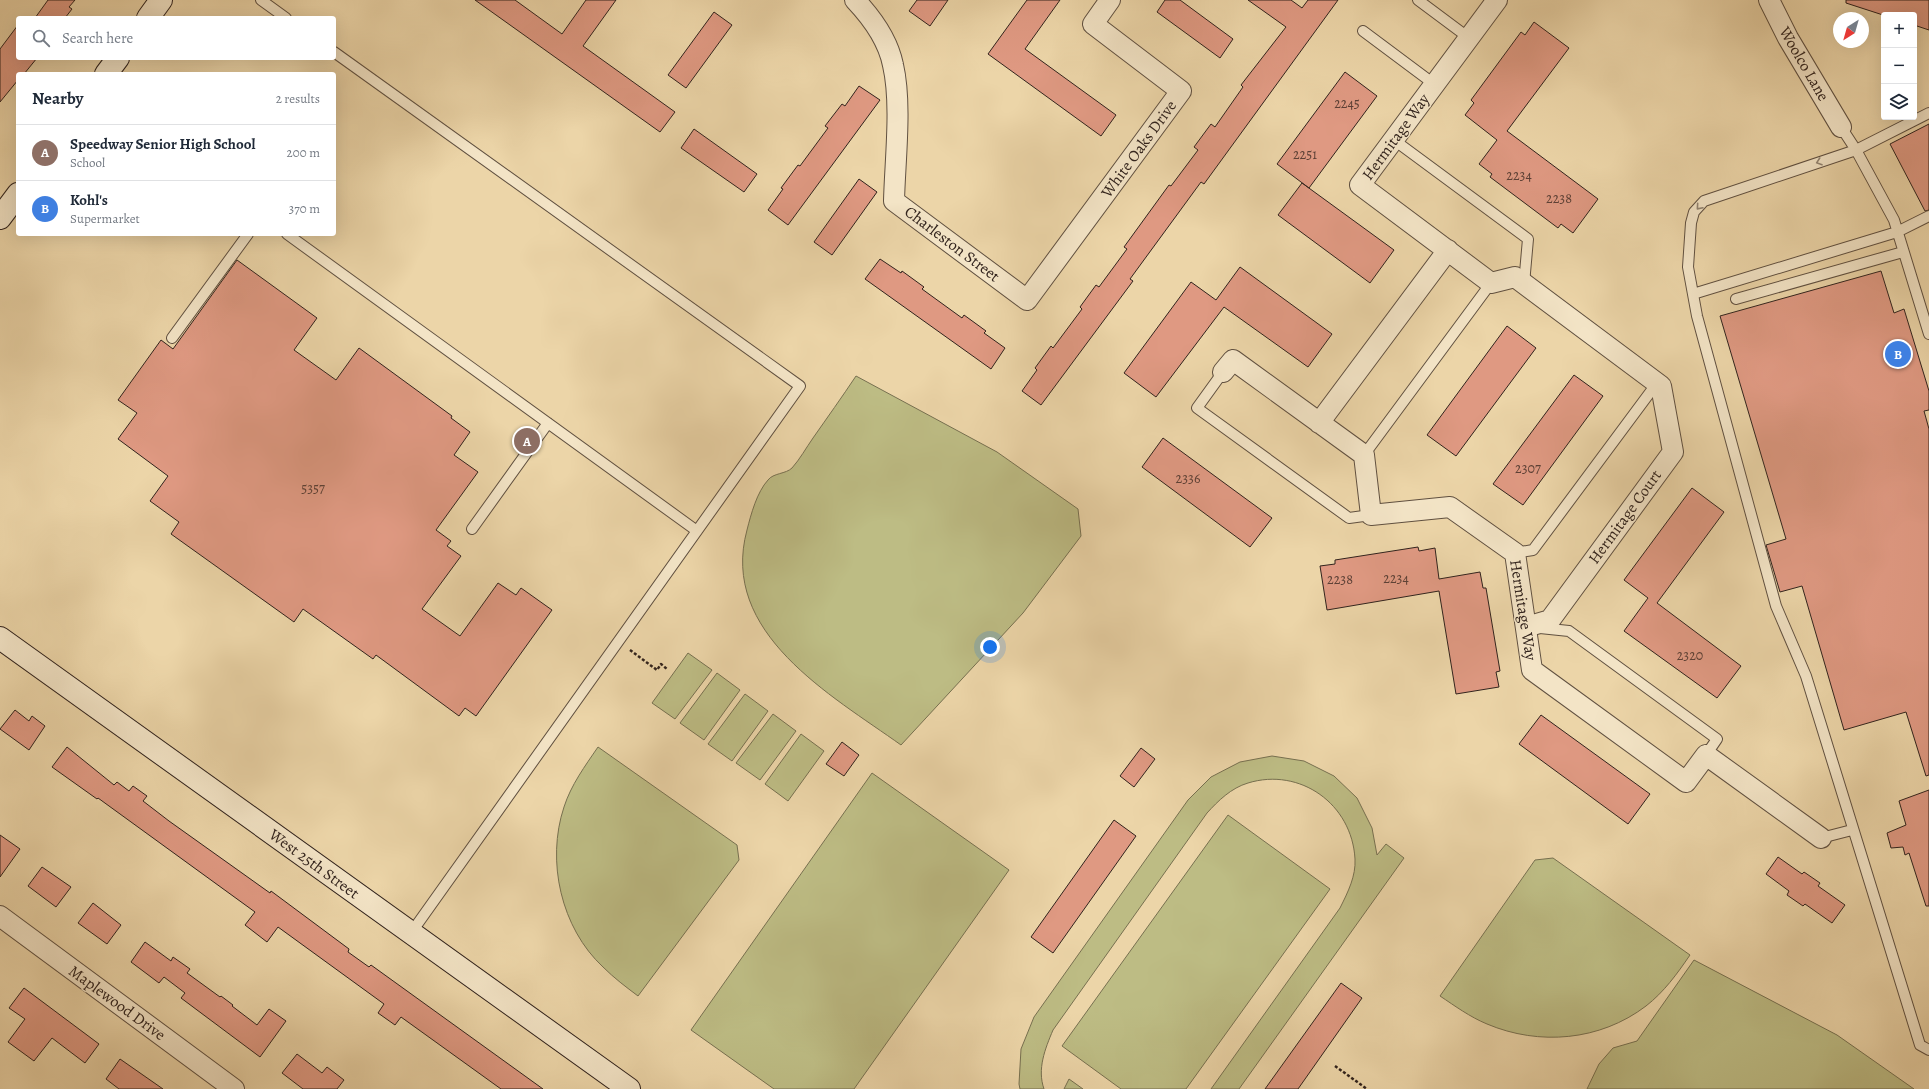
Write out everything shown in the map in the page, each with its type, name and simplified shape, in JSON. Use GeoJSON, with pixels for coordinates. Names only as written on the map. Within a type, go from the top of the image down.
{"type":"FeatureCollection","features":[{"type":"Feature","properties":{"kind":"street"},"geometry":{"type":"LineString","coordinates":[[149,16],[161,0]]}},
{"type":"Feature","properties":{"kind":"street","name":"White Oaks Drive"},"geometry":{"type":"LineString","coordinates":[[1027,300],[1181,91],[1093,24],[1110,0]]}},
{"type":"Feature","properties":{"kind":"street","name":"Hermitage Way"},"geometry":{"type":"LineString","coordinates":[[1491,283],[1360,186],[1497,0]]}},
{"type":"Feature","properties":{"kind":"street","name":"Woolco Lane"},"geometry":{"type":"LineString","coordinates":[[1769,0],[1788,38],[1841,126]]}},
{"type":"Feature","properties":{"kind":"street","name":"Charleston Street"},"geometry":{"type":"LineString","coordinates":[[859,2],[883,37],[896,75],[898,94],[894,202],[1027,300]]}},
{"type":"Feature","properties":{"kind":"street"},"geometry":{"type":"LineString","coordinates":[[108,72],[116,60]]}},
{"type":"Feature","properties":{"kind":"street"},"geometry":{"type":"LineString","coordinates":[[0,218],[16,197]]}},
{"type":"Feature","properties":{"kind":"street"},"geometry":{"type":"LineString","coordinates":[[1320,423],[1448,250]]}},
{"type":"Feature","properties":{"kind":"street"},"geometry":{"type":"LineString","coordinates":[[1491,283],[1515,277],[1657,382]]}},
{"type":"Feature","properties":{"kind":"street"},"geometry":{"type":"LineString","coordinates":[[1223,372],[1233,360],[1364,455],[1371,515]]}},
{"type":"Feature","properties":{"kind":"street","name":"Hermitage Court"},"geometry":{"type":"LineString","coordinates":[[1526,627],[1550,620],[1673,452],[1661,386],[1657,382]]}},
{"type":"Feature","properties":{"kind":"street","name":"Hermitage Way"},"geometry":{"type":"LineString","coordinates":[[1371,515],[1450,507],[1515,554],[1532,670],[1686,782],[1706,755]]}},
{"type":"Feature","properties":{"kind":"street","name":"West 25th Street"},"geometry":{"type":"LineString","coordinates":[[0,638],[629,1089]]}},
{"type":"Feature","properties":{"kind":"street"},"geometry":{"type":"LineString","coordinates":[[1706,755],[1821,838]]}},
{"type":"Feature","properties":{"kind":"street","name":"Maplewood Drive"},"geometry":{"type":"LineString","coordinates":[[0,916],[234,1089]]}},
{"type":"Feature","properties":{"kind":"lane"},"geometry":{"type":"LineString","coordinates":[[261,0],[283,16]]}},
{"type":"Feature","properties":{"kind":"lane"},"geometry":{"type":"LineString","coordinates":[[1418,0],[1469,38]]}},
{"type":"Feature","properties":{"kind":"lane"},"geometry":{"type":"LineString","coordinates":[[1363,31],[1434,84]]}},
{"type":"Feature","properties":{"kind":"lane"},"geometry":{"type":"LineString","coordinates":[[336,53],[800,386],[411,933]]}},
{"type":"Feature","properties":{"kind":"lane"},"geometry":{"type":"LineString","coordinates":[[1929,113],[1856,150],[1704,201],[1694,212],[1691,223],[1688,267],[1697,316],[1776,606],[1806,676],[1852,830],[1920,1045],[1929,1050]]}},
{"type":"Feature","properties":{"kind":"lane"},"geometry":{"type":"LineString","coordinates":[[1841,126],[1884,198],[1904,252],[1929,334]]}},
{"type":"Feature","properties":{"kind":"lane"},"geometry":{"type":"LineString","coordinates":[[1394,140],[1528,239],[1524,284]]}},
{"type":"Feature","properties":{"kind":"lane"},"geometry":{"type":"LineString","coordinates":[[1693,294],[1897,232],[1929,216]]}},
{"type":"Feature","properties":{"kind":"lane"},"geometry":{"type":"LineString","coordinates":[[172,338],[247,236]]}},
{"type":"Feature","properties":{"kind":"lane"},"geometry":{"type":"LineString","coordinates":[[289,236],[697,531]]}},
{"type":"Feature","properties":{"kind":"lane"},"geometry":{"type":"LineString","coordinates":[[1736,299],[1904,252]]}},
{"type":"Feature","properties":{"kind":"lane"},"geometry":{"type":"LineString","coordinates":[[1364,455],[1491,283]]}},
{"type":"Feature","properties":{"kind":"lane"},"geometry":{"type":"LineString","coordinates":[[1223,372],[1197,408],[1349,518],[1371,515]]}},
{"type":"Feature","properties":{"kind":"lane"},"geometry":{"type":"LineString","coordinates":[[1515,554],[1533,550],[1657,382]]}},
{"type":"Feature","properties":{"kind":"lane"},"geometry":{"type":"LineString","coordinates":[[472,529],[548,423]]}},
{"type":"Feature","properties":{"kind":"lane"},"geometry":{"type":"LineString","coordinates":[[1526,627],[1569,631],[1717,739],[1706,755]]}},
{"type":"Feature","properties":{"kind":"lane"},"geometry":{"type":"LineString","coordinates":[[1821,838],[1852,830]]}},
{"type":"Feature","properties":{"kind":"path"},"geometry":{"type":"LineString","coordinates":[[630,650],[657,670],[661,664],[667,669]]}},
{"type":"Feature","properties":{"kind":"path"},"geometry":{"type":"LineString","coordinates":[[1335,1066],[1367,1089]]}},
{"type":"Feature","properties":{"kind":"shaded area"},"geometry":{"type":"Polygon","coordinates":[[[856,376],[997,452],[1078,509],[1081,536],[1023,613],[901,745],[843,705],[814,682],[787,657],[765,630],[749,600],[743,567],[747,530],[753,510],[764,485],[770,478],[789,470],[795,465],[856,376]]]}},
{"type":"Feature","properties":{"kind":"shaded area"},"geometry":{"type":"Polygon","coordinates":[[[688,653],[712,670],[675,719],[652,703],[688,653]]]}},
{"type":"Feature","properties":{"kind":"shaded area"},"geometry":{"type":"Polygon","coordinates":[[[717,673],[740,690],[704,740],[680,723],[717,673]]]}},
{"type":"Feature","properties":{"kind":"shaded area"},"geometry":{"type":"Polygon","coordinates":[[[745,694],[768,711],[732,761],[708,744],[745,694]]]}},
{"type":"Feature","properties":{"kind":"shaded area"},"geometry":{"type":"Polygon","coordinates":[[[773,714],[796,731],[760,780],[736,763],[773,714]]]}},
{"type":"Feature","properties":{"kind":"shaded area"},"geometry":{"type":"Polygon","coordinates":[[[801,734],[824,751],[788,801],[765,784],[801,734]]]}},
{"type":"Feature","properties":{"kind":"shaded area"},"geometry":{"type":"Polygon","coordinates":[[[598,747],[737,845],[739,860],[638,996],[603,967],[589,951],[577,933],[567,913],[561,893],[557,871],[559,828],[564,807],[574,783],[598,747]]]}},
{"type":"Feature","properties":{"kind":"shaded area"},"geometry":{"type":"Polygon","coordinates":[[[1272,756],[1304,761],[1334,776],[1357,798],[1372,828],[1377,855],[1386,844],[1404,858],[1239,1089],[1211,1089],[1340,908],[1349,890],[1354,872],[1355,859],[1352,839],[1344,822],[1334,807],[1320,794],[1304,786],[1286,780],[1267,779],[1242,785],[1225,795],[1207,813],[1053,1030],[1043,1059],[1041,1074],[1044,1089],[1020,1089],[1021,1049],[1034,1017],[1188,800],[1211,777],[1240,762],[1272,756]]]}},
{"type":"Feature","properties":{"kind":"shaded area"},"geometry":{"type":"Polygon","coordinates":[[[872,773],[1009,870],[854,1089],[774,1089],[691,1030],[872,773]]]}},
{"type":"Feature","properties":{"kind":"shaded area"},"geometry":{"type":"Polygon","coordinates":[[[1228,815],[1330,889],[1186,1089],[1121,1089],[1062,1046],[1228,815]]]}},
{"type":"Feature","properties":{"kind":"shaded area"},"geometry":{"type":"Polygon","coordinates":[[[1553,858],[1690,955],[1659,995],[1628,1018],[1609,1027],[1589,1033],[1548,1037],[1507,1031],[1487,1024],[1469,1015],[1440,996],[1535,860],[1553,858]]]}},
{"type":"Feature","properties":{"kind":"shaded area"},"geometry":{"type":"Polygon","coordinates":[[[1694,960],[1837,1035],[1914,1089],[1587,1089],[1599,1064],[1613,1048],[1637,1041],[1694,960]]]}},
{"type":"Feature","properties":{"kind":"shaded area"},"geometry":{"type":"Polygon","coordinates":[[[1069,1079],[1083,1089],[1064,1089],[1069,1079]]]}},
{"type":"Feature","properties":{"kind":"building"},"geometry":{"type":"Polygon","coordinates":[[[48,0],[75,0],[69,7],[72,9],[67,16],[36,16],[48,0]]]}},
{"type":"Feature","properties":{"kind":"building"},"geometry":{"type":"Polygon","coordinates":[[[475,0],[515,0],[562,34],[586,0],[616,0],[583,46],[675,112],[660,132],[475,0]]]}},
{"type":"Feature","properties":{"kind":"building"},"geometry":{"type":"Polygon","coordinates":[[[917,0],[948,0],[930,26],[909,11],[917,0]]]}},
{"type":"Feature","properties":{"kind":"building"},"geometry":{"type":"Polygon","coordinates":[[[1027,0],[1060,0],[1025,49],[1116,115],[1101,136],[988,54],[1027,0]]]}},
{"type":"Feature","properties":{"kind":"building"},"geometry":{"type":"Polygon","coordinates":[[[1165,0],[1180,0],[1233,39],[1220,58],[1157,12],[1165,0]]]}},
{"type":"Feature","properties":{"kind":"building"},"geometry":{"type":"Polygon","coordinates":[[[1248,0],[1291,0],[1302,8],[1308,0],[1338,0],[1204,184],[1201,182],[1130,279],[1133,281],[1041,405],[1022,391],[1037,370],[1035,368],[1051,346],[1053,348],[1082,309],[1080,307],[1096,285],[1099,287],[1127,249],[1124,247],[1169,185],[1171,186],[1198,150],[1194,147],[1211,124],[1215,127],[1243,87],[1241,85],[1286,27],[1248,0]]]}},
{"type":"Feature","properties":{"kind":"building"},"geometry":{"type":"Polygon","coordinates":[[[1846,0],[1929,0],[1929,30],[1917,26],[1917,12],[1881,12],[1881,14],[1846,3],[1846,0]]]}},
{"type":"Feature","properties":{"kind":"building"},"geometry":{"type":"Polygon","coordinates":[[[714,12],[732,25],[686,88],[668,75],[714,12]]]}},
{"type":"Feature","properties":{"kind":"building"},"geometry":{"type":"Polygon","coordinates":[[[1534,22],[1569,48],[1507,131],[1598,199],[1573,233],[1561,224],[1558,228],[1490,177],[1492,174],[1479,164],[1497,140],[1465,115],[1474,103],[1471,100],[1521,32],[1525,35],[1534,22]]]}},
{"type":"Feature","properties":{"kind":"building"},"geometry":{"type":"Polygon","coordinates":[[[16,28],[16,60],[35,60],[26,72],[16,72],[16,82],[0,102],[0,49],[16,28]]]}},
{"type":"Feature","properties":{"kind":"building"},"geometry":{"type":"Polygon","coordinates":[[[1345,72],[1377,96],[1309,188],[1277,164],[1345,72]]]}},
{"type":"Feature","properties":{"kind":"building"},"geometry":{"type":"Polygon","coordinates":[[[859,86],[880,100],[788,225],[768,210],[783,189],[781,188],[798,165],[800,166],[828,128],[825,126],[842,104],[845,106],[859,86]]]}},
{"type":"Feature","properties":{"kind":"building"},"geometry":{"type":"Polygon","coordinates":[[[1929,124],[1929,210],[1925,211],[1890,144],[1929,124]]]}},
{"type":"Feature","properties":{"kind":"building"},"geometry":{"type":"Polygon","coordinates":[[[694,129],[757,174],[744,192],[681,148],[694,129]]]}},
{"type":"Feature","properties":{"kind":"building"},"geometry":{"type":"Polygon","coordinates":[[[859,179],[877,192],[832,255],[814,242],[859,179]]]}},
{"type":"Feature","properties":{"kind":"building"},"geometry":{"type":"Polygon","coordinates":[[[1302,183],[1394,250],[1370,283],[1278,215],[1302,183]]]}},
{"type":"Feature","properties":{"kind":"building"},"geometry":{"type":"Polygon","coordinates":[[[880,259],[901,273],[902,271],[924,287],[922,289],[962,318],[964,315],[986,331],[984,333],[1005,348],[991,369],[865,279],[880,259]]]}},
{"type":"Feature","properties":{"kind":"building"},"geometry":{"type":"Polygon","coordinates":[[[237,260],[317,318],[294,350],[336,380],[359,348],[452,416],[451,418],[470,432],[454,455],[478,472],[436,530],[451,541],[447,546],[461,556],[422,609],[460,636],[498,583],[516,595],[521,588],[552,610],[476,716],[465,708],[459,716],[376,655],[373,659],[303,609],[294,622],[171,534],[179,522],[150,501],[168,476],[118,439],[137,413],[118,400],[161,340],[173,349],[237,260]]]}},
{"type":"Feature","properties":{"kind":"building"},"geometry":{"type":"Polygon","coordinates":[[[1240,267],[1332,334],[1308,367],[1224,307],[1156,397],[1124,373],[1191,282],[1216,300],[1240,267]]]}},
{"type":"Feature","properties":{"kind":"building"},"geometry":{"type":"Polygon","coordinates":[[[1881,271],[1894,313],[1904,309],[1929,391],[1929,410],[1924,411],[1929,429],[1929,775],[1926,776],[1906,712],[1844,730],[1802,586],[1780,592],[1766,545],[1786,539],[1720,316],[1881,271]]]}},
{"type":"Feature","properties":{"kind":"building"},"geometry":{"type":"Polygon","coordinates":[[[1507,326],[1536,348],[1456,456],[1427,435],[1507,326]]]}},
{"type":"Feature","properties":{"kind":"building"},"geometry":{"type":"Polygon","coordinates":[[[1574,375],[1603,396],[1523,505],[1493,484],[1574,375]]]}},
{"type":"Feature","properties":{"kind":"building"},"geometry":{"type":"Polygon","coordinates":[[[1163,438],[1272,518],[1250,547],[1142,467],[1163,438]]]}},
{"type":"Feature","properties":{"kind":"building"},"geometry":{"type":"Polygon","coordinates":[[[1692,488],[1724,512],[1657,603],[1741,666],[1717,698],[1624,631],[1648,598],[1624,580],[1692,488]]]}},
{"type":"Feature","properties":{"kind":"building"},"geometry":{"type":"Polygon","coordinates":[[[1418,547],[1419,551],[1435,548],[1439,579],[1480,572],[1483,588],[1486,588],[1500,671],[1496,672],[1499,687],[1456,694],[1439,591],[1327,610],[1320,566],[1335,564],[1335,560],[1418,547]]]}},
{"type":"Feature","properties":{"kind":"building"},"geometry":{"type":"Polygon","coordinates":[[[15,710],[29,721],[32,716],[45,726],[29,750],[0,729],[15,710]]]}},
{"type":"Feature","properties":{"kind":"building"},"geometry":{"type":"Polygon","coordinates":[[[1541,715],[1650,794],[1628,824],[1519,744],[1541,715]]]}},
{"type":"Feature","properties":{"kind":"building"},"geometry":{"type":"Polygon","coordinates":[[[842,742],[859,755],[844,776],[826,764],[842,742]]]}},
{"type":"Feature","properties":{"kind":"building"},"geometry":{"type":"Polygon","coordinates":[[[67,747],[114,785],[117,782],[129,791],[133,786],[147,796],[143,801],[169,821],[270,893],[271,891],[349,949],[348,952],[369,967],[371,965],[543,1089],[501,1089],[401,1017],[395,1025],[378,1013],[384,1004],[278,927],[267,942],[245,925],[255,912],[98,798],[97,799],[52,767],[67,747]]]}},
{"type":"Feature","properties":{"kind":"building"},"geometry":{"type":"Polygon","coordinates":[[[1141,748],[1155,759],[1134,787],[1120,776],[1141,748]]]}},
{"type":"Feature","properties":{"kind":"building"},"geometry":{"type":"Polygon","coordinates":[[[1929,790],[1929,906],[1926,906],[1909,853],[1905,855],[1903,847],[1891,848],[1887,833],[1906,825],[1899,801],[1929,790]]]}},
{"type":"Feature","properties":{"kind":"building"},"geometry":{"type":"Polygon","coordinates":[[[1114,820],[1136,836],[1053,953],[1031,937],[1114,820]]]}},
{"type":"Feature","properties":{"kind":"building"},"geometry":{"type":"Polygon","coordinates":[[[0,835],[20,849],[0,877],[0,835]]]}},
{"type":"Feature","properties":{"kind":"building"},"geometry":{"type":"Polygon","coordinates":[[[1778,857],[1802,874],[1804,872],[1820,883],[1818,886],[1845,905],[1832,923],[1805,904],[1803,906],[1787,895],[1789,891],[1766,874],[1778,857]]]}},
{"type":"Feature","properties":{"kind":"building"},"geometry":{"type":"Polygon","coordinates":[[[42,867],[71,887],[56,907],[28,886],[42,867]]]}},
{"type":"Feature","properties":{"kind":"building"},"geometry":{"type":"Polygon","coordinates":[[[93,903],[121,925],[107,944],[78,923],[93,903]]]}},
{"type":"Feature","properties":{"kind":"building"},"geometry":{"type":"Polygon","coordinates":[[[145,942],[171,961],[173,957],[190,969],[187,973],[220,997],[221,996],[257,1025],[269,1009],[286,1021],[260,1057],[181,998],[185,993],[164,977],[159,983],[131,962],[145,942]]]}},
{"type":"Feature","properties":{"kind":"building"},"geometry":{"type":"Polygon","coordinates":[[[1341,983],[1362,998],[1298,1089],[1265,1089],[1341,983]]]}},
{"type":"Feature","properties":{"kind":"building"},"geometry":{"type":"Polygon","coordinates":[[[24,988],[99,1044],[85,1063],[52,1038],[34,1061],[8,1042],[25,1019],[9,1008],[24,988]]]}},
{"type":"Feature","properties":{"kind":"building"},"geometry":{"type":"Polygon","coordinates":[[[297,1054],[322,1073],[327,1067],[344,1080],[337,1089],[303,1089],[282,1073],[297,1054]]]}},
{"type":"Feature","properties":{"kind":"building"},"geometry":{"type":"Polygon","coordinates":[[[120,1059],[163,1089],[119,1089],[106,1079],[120,1059]]]}},
{"type":"Feature","properties":{"kind":"place","name":"Kohl's"},"geometry":{"type":"Point","coordinates":[1898,354]}},
{"type":"Feature","properties":{"kind":"place","name":"Speedway Senior High School"},"geometry":{"type":"Point","coordinates":[527,441]}}]}
